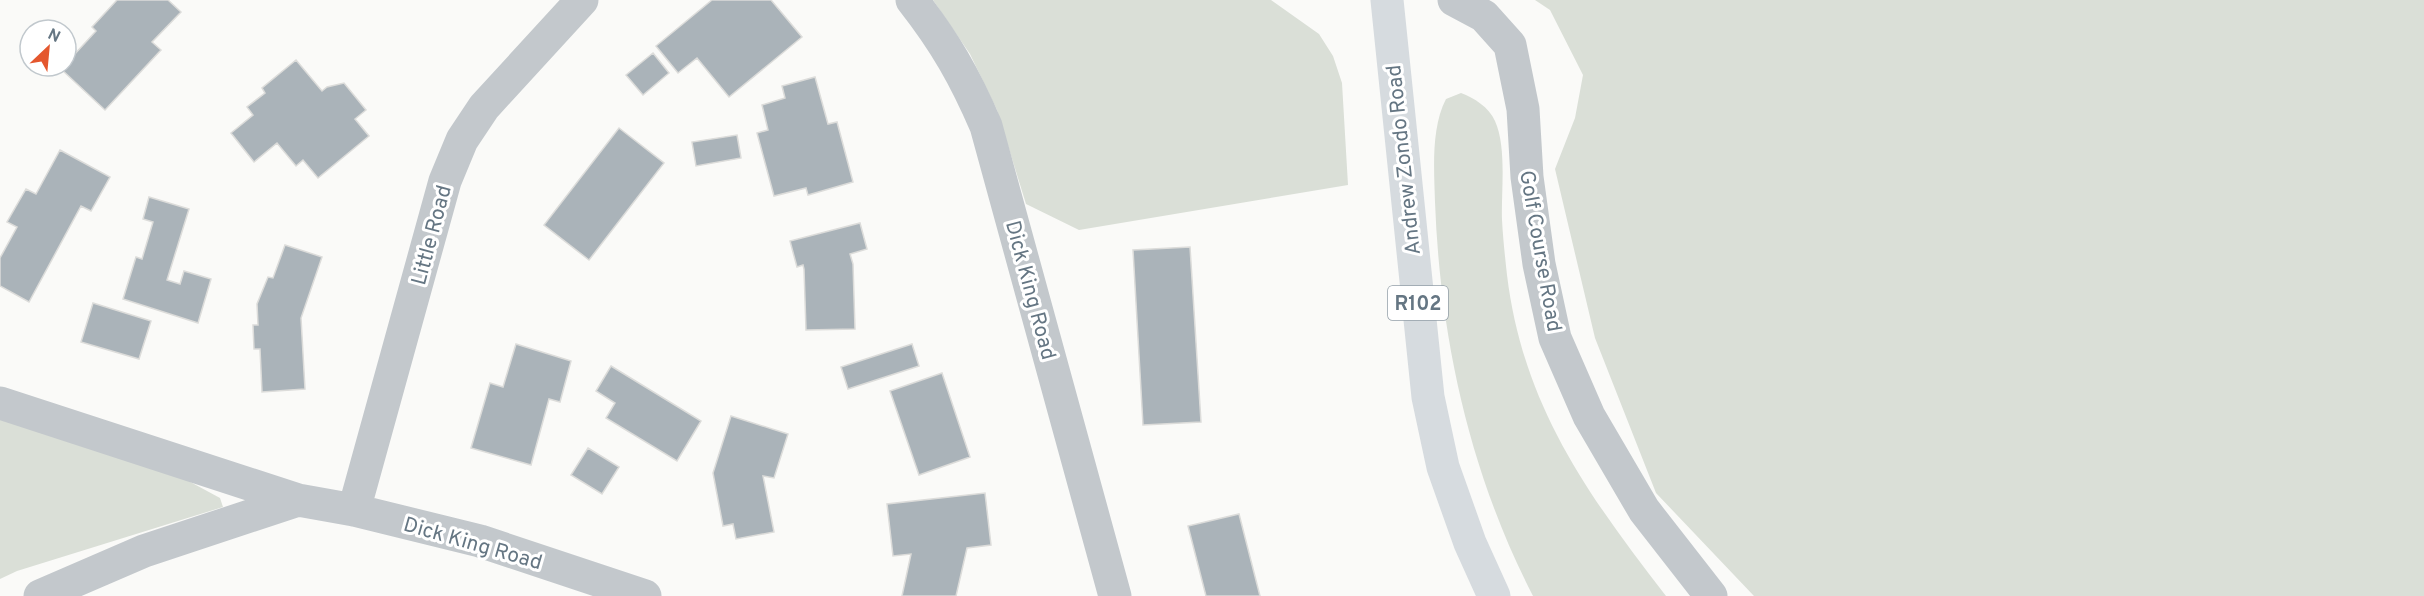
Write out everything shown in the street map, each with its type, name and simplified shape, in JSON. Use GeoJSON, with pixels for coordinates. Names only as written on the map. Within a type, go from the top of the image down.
{"type":"FeatureCollection","features":[{"type":"Feature","properties":{"kind":"main road","name":"Andrew Zondo Road"},"geometry":{"type":"LineString","coordinates":[[1387,0],[1428,397],[1443,467],[1470,543],[1494,596]]}},
{"type":"Feature","properties":{"kind":"street","name":"Little Road"},"geometry":{"type":"LineString","coordinates":[[354,510],[445,181],[462,140],[484,107],[582,0]]}},
{"type":"Feature","properties":{"kind":"street","name":"Dick King Road"},"geometry":{"type":"LineString","coordinates":[[912,0],[936,31],[965,77],[986,126],[1115,596]]}},
{"type":"Feature","properties":{"kind":"street","name":"Golf Course Road"},"geometry":{"type":"LineString","coordinates":[[1454,0],[1484,16],[1510,45],[1523,109],[1527,177],[1539,264],[1555,338],[1589,416],[1644,510],[1711,596]]}},
{"type":"Feature","properties":{"kind":"street","name":"Dick King Road"},"geometry":{"type":"LineString","coordinates":[[0,403],[298,500],[354,510],[480,541],[645,596]]}},
{"type":"Feature","properties":{"kind":"street","name":"Dick King Road"},"geometry":{"type":"LineString","coordinates":[[40,596],[144,551],[298,500]]}},
{"type":"Feature","properties":{"kind":"shaded area"},"geometry":{"type":"Polygon","coordinates":[[[933,0],[1271,0],[1319,34],[1333,56],[1342,83],[1348,185],[1079,230],[1026,204],[997,110],[970,54],[933,0]]]}},
{"type":"Feature","properties":{"kind":"shaded area"},"geometry":{"type":"Polygon","coordinates":[[[1535,0],[2424,0],[2424,596],[1754,596],[1656,493],[1595,338],[1555,169],[1575,118],[1583,75],[1550,10],[1535,0]]]}},
{"type":"Feature","properties":{"kind":"shaded area"},"geometry":{"type":"Polygon","coordinates":[[[1461,93],[1485,107],[1495,121],[1499,132],[1502,157],[1502,220],[1507,275],[1515,322],[1544,408],[1563,447],[1610,522],[1666,596],[1533,596],[1511,550],[1492,502],[1462,404],[1444,304],[1438,253],[1434,149],[1441,110],[1446,99],[1461,93]]]}},
{"type":"Feature","properties":{"kind":"shaded area"},"geometry":{"type":"Polygon","coordinates":[[[0,417],[157,464],[220,498],[223,507],[17,571],[0,579],[0,417]]]}},
{"type":"Feature","properties":{"kind":"building"},"geometry":{"type":"Polygon","coordinates":[[[117,0],[168,0],[181,12],[152,42],[161,50],[105,110],[71,78],[78,78],[78,51],[96,31],[92,27],[117,0]]]}},
{"type":"Feature","properties":{"kind":"building"},"geometry":{"type":"Polygon","coordinates":[[[712,0],[771,0],[802,37],[729,97],[697,58],[678,73],[656,46],[712,0]]]}},
{"type":"Feature","properties":{"kind":"building"},"geometry":{"type":"Polygon","coordinates":[[[653,53],[669,73],[643,95],[626,75],[653,53]]]}},
{"type":"Feature","properties":{"kind":"building"},"geometry":{"type":"Polygon","coordinates":[[[296,60],[322,91],[327,87],[344,83],[366,110],[355,119],[369,136],[318,178],[303,160],[296,166],[277,143],[254,162],[231,133],[253,115],[247,107],[265,93],[262,88],[296,60]]]}},
{"type":"Feature","properties":{"kind":"building"},"geometry":{"type":"Polygon","coordinates":[[[815,77],[828,124],[837,122],[853,182],[808,195],[806,188],[774,196],[757,133],[768,130],[762,105],[785,98],[782,86],[815,77]]]}},
{"type":"Feature","properties":{"kind":"building"},"geometry":{"type":"Polygon","coordinates":[[[619,128],[664,163],[589,260],[544,225],[619,128]]]}},
{"type":"Feature","properties":{"kind":"building"},"geometry":{"type":"Polygon","coordinates":[[[737,135],[741,158],[696,166],[692,142],[737,135]]]}},
{"type":"Feature","properties":{"kind":"building"},"geometry":{"type":"Polygon","coordinates":[[[60,150],[110,177],[91,211],[81,206],[29,302],[0,286],[0,258],[17,227],[7,222],[26,189],[36,194],[60,150]]]}},
{"type":"Feature","properties":{"kind":"building"},"geometry":{"type":"Polygon","coordinates":[[[149,197],[189,209],[167,280],[180,284],[184,271],[211,279],[198,323],[123,299],[136,257],[142,259],[153,222],[143,219],[149,197]]]}},
{"type":"Feature","properties":{"kind":"building"},"geometry":{"type":"Polygon","coordinates":[[[860,223],[867,249],[850,254],[853,264],[855,329],[806,330],[804,269],[803,265],[797,267],[790,241],[860,223]]]}},
{"type":"Feature","properties":{"kind":"building"},"geometry":{"type":"Polygon","coordinates":[[[285,245],[322,257],[301,318],[305,389],[262,392],[260,349],[254,349],[253,325],[258,325],[257,304],[268,277],[273,278],[285,245]]]}},
{"type":"Feature","properties":{"kind":"building"},"geometry":{"type":"Polygon","coordinates":[[[1190,247],[1201,422],[1143,425],[1133,250],[1190,247]]]}},
{"type":"Feature","properties":{"kind":"building"},"geometry":{"type":"Polygon","coordinates":[[[93,303],[151,321],[139,359],[81,342],[93,303]]]}},
{"type":"Feature","properties":{"kind":"building"},"geometry":{"type":"Polygon","coordinates":[[[516,344],[571,361],[560,402],[549,399],[531,465],[471,448],[490,383],[503,387],[516,344]]]}},
{"type":"Feature","properties":{"kind":"building"},"geometry":{"type":"Polygon","coordinates":[[[912,344],[919,366],[848,389],[841,367],[912,344]]]}},
{"type":"Feature","properties":{"kind":"building"},"geometry":{"type":"Polygon","coordinates":[[[611,366],[701,421],[677,461],[606,418],[615,403],[596,391],[611,366]]]}},
{"type":"Feature","properties":{"kind":"building"},"geometry":{"type":"Polygon","coordinates":[[[942,373],[970,457],[919,475],[890,391],[942,373]]]}},
{"type":"Feature","properties":{"kind":"building"},"geometry":{"type":"Polygon","coordinates":[[[731,416],[788,434],[774,478],[763,476],[774,532],[736,539],[733,524],[723,526],[713,473],[731,416]]]}},
{"type":"Feature","properties":{"kind":"building"},"geometry":{"type":"Polygon","coordinates":[[[588,448],[619,467],[602,494],[571,475],[588,448]]]}},
{"type":"Feature","properties":{"kind":"building"},"geometry":{"type":"Polygon","coordinates":[[[985,493],[991,545],[967,548],[956,596],[902,596],[911,554],[893,556],[887,504],[985,493]]]}},
{"type":"Feature","properties":{"kind":"building"},"geometry":{"type":"Polygon","coordinates":[[[1239,514],[1260,596],[1206,596],[1188,526],[1239,514]]]}}]}
